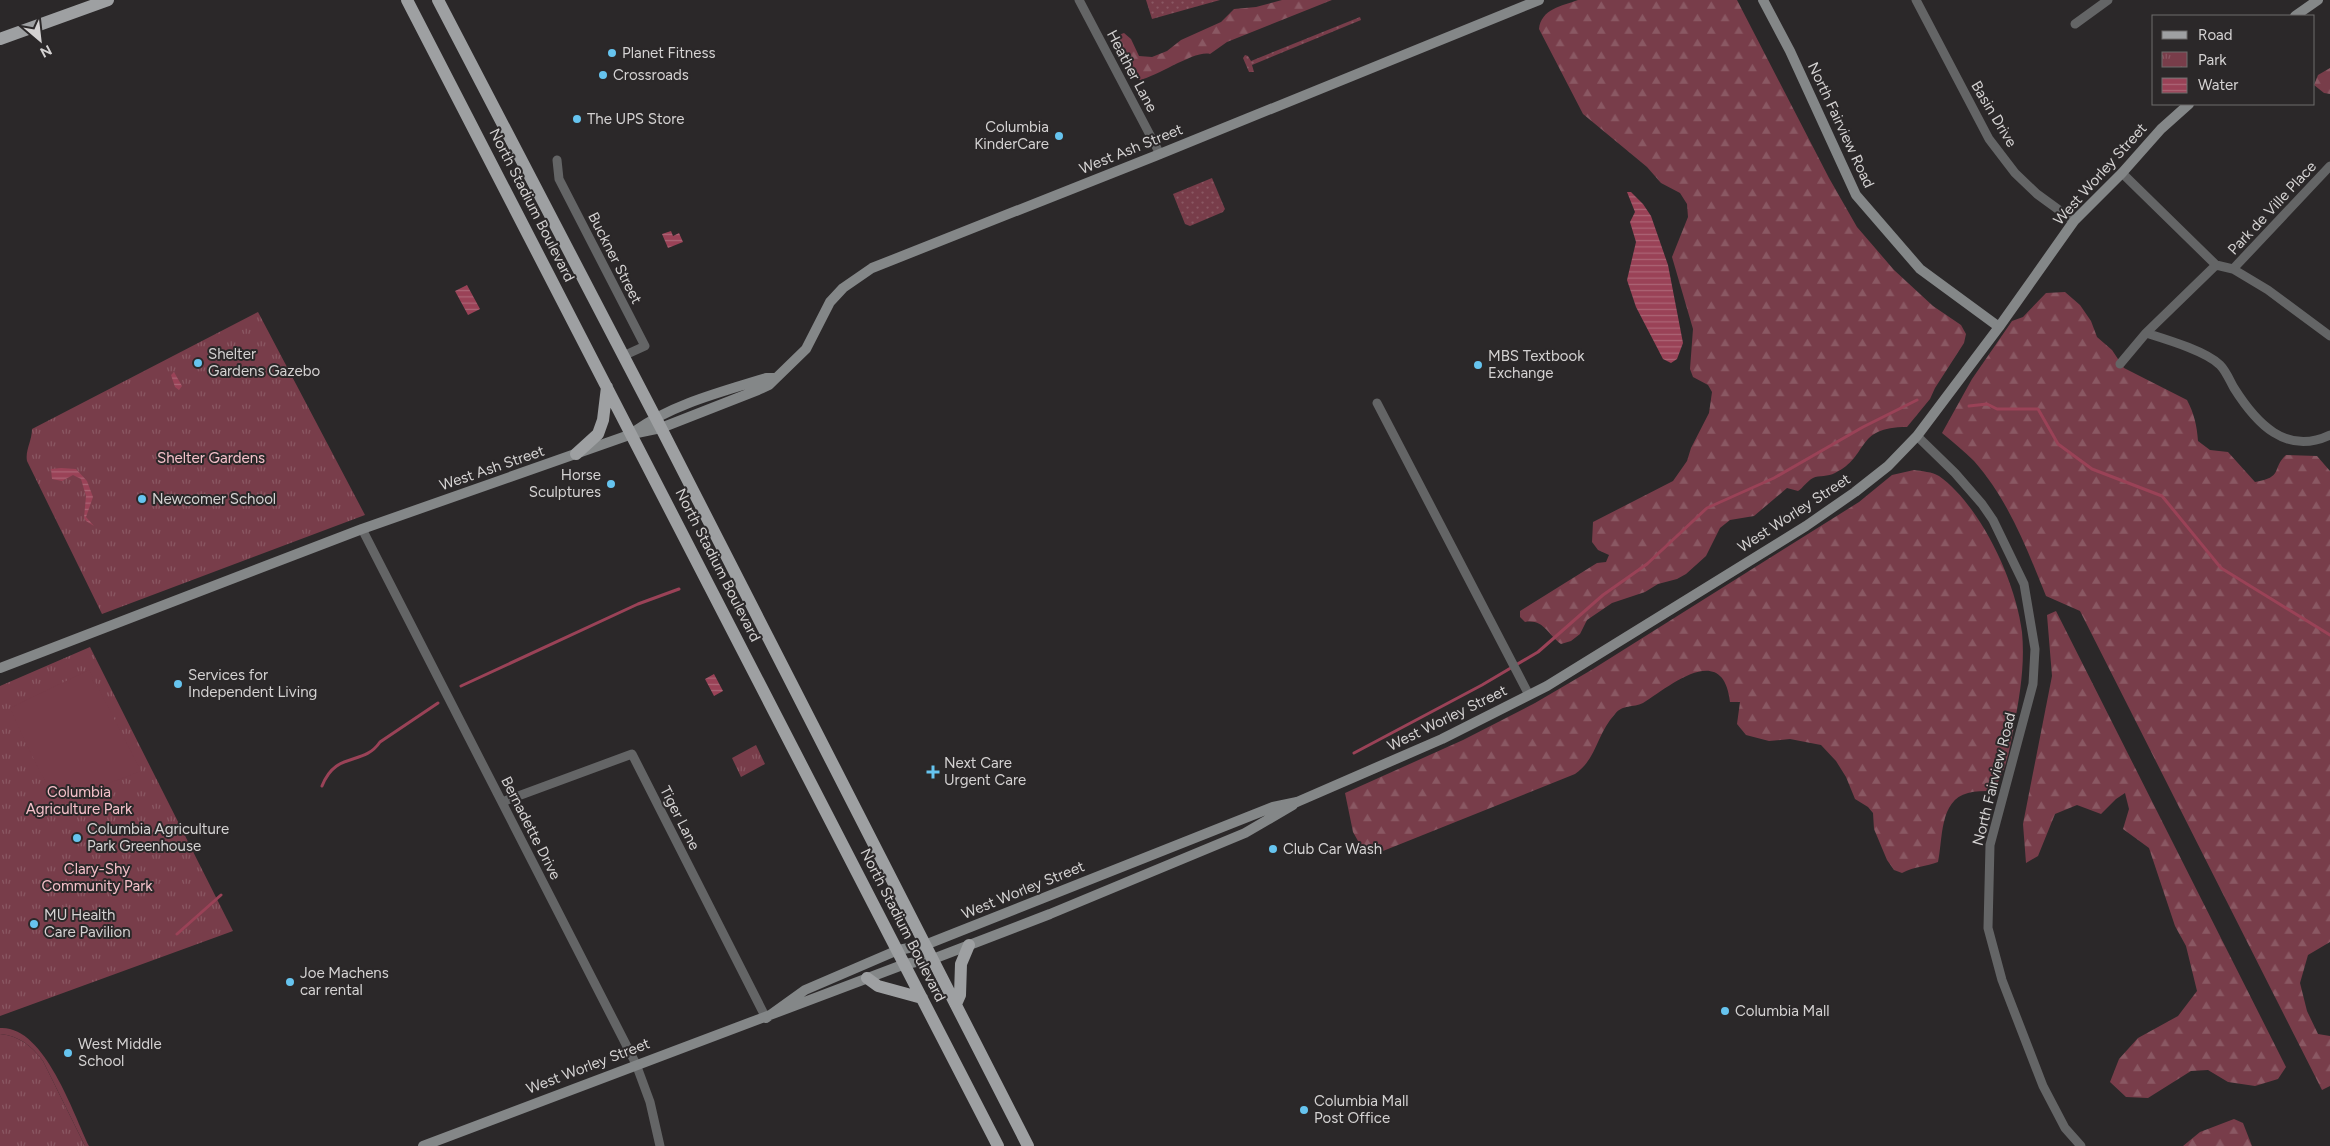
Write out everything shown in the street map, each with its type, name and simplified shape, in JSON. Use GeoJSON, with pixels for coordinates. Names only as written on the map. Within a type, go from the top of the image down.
{"type":"FeatureCollection","features":[{"type":"Feature","properties":{"kind":"main road"},"geometry":{"type":"LineString","coordinates":[[0,39],[108,0]]}},
{"type":"Feature","properties":{"kind":"main road","name":"North Stadium Boulevard"},"geometry":{"type":"LineString","coordinates":[[407,0],[998,1146]]}},
{"type":"Feature","properties":{"kind":"main road","name":"North Stadium Boulevard"},"geometry":{"type":"LineString","coordinates":[[438,0],[658,423],[1028,1146]]}},
{"type":"Feature","properties":{"kind":"main road"},"geometry":{"type":"LineString","coordinates":[[576,454],[598,434],[603,420],[607,387]]}},
{"type":"Feature","properties":{"kind":"main road"},"geometry":{"type":"LineString","coordinates":[[956,1004],[960,995],[961,964],[969,945]]}},
{"type":"Feature","properties":{"kind":"main road"},"geometry":{"type":"LineString","coordinates":[[867,978],[878,986],[922,998]]}},
{"type":"Feature","properties":{"kind":"street","name":"Heather Lane"},"geometry":{"type":"LineString","coordinates":[[1079,0],[1160,154]]}},
{"type":"Feature","properties":{"kind":"street","name":"West Ash Street"},"geometry":{"type":"LineString","coordinates":[[0,668],[362,529],[632,434],[658,423],[769,386],[806,349],[830,302],[857,276],[872,268],[1160,154],[1539,0]]}},
{"type":"Feature","properties":{"kind":"street","name":"North Fairview Road"},"geometry":{"type":"LineString","coordinates":[[1763,0],[1790,51],[1856,195],[1920,269],[1999,327]]}},
{"type":"Feature","properties":{"kind":"street","name":"Basin Drive"},"geometry":{"type":"LineString","coordinates":[[1916,0],[1988,139],[2015,173],[2037,194],[2074,221]]}},
{"type":"Feature","properties":{"kind":"street"},"geometry":{"type":"LineString","coordinates":[[2075,24],[2108,0]]}},
{"type":"Feature","properties":{"kind":"street"},"geometry":{"type":"LineString","coordinates":[[2296,15],[2318,0]]}},
{"type":"Feature","properties":{"kind":"street","name":"West Worley Street"},"geometry":{"type":"LineString","coordinates":[[766,1018],[805,990],[898,950],[925,945],[1274,807],[1297,802],[1442,739],[1529,695],[1806,526],[1882,470],[1917,436],[1999,327],[2074,221],[2122,173],[2161,129],[2188,105]]}},
{"type":"Feature","properties":{"kind":"street","name":"Buckner Street"},"geometry":{"type":"LineString","coordinates":[[557,160],[559,179],[645,346],[623,356]]}},
{"type":"Feature","properties":{"kind":"street","name":"Park de Ville Place"},"geometry":{"type":"LineString","coordinates":[[2233,270],[2330,166]]}},
{"type":"Feature","properties":{"kind":"street","name":"Park de Ville Place"},"geometry":{"type":"LineString","coordinates":[[2122,173],[2216,265],[2233,270],[2268,290],[2330,336]]}},
{"type":"Feature","properties":{"kind":"street"},"geometry":{"type":"LineString","coordinates":[[2120,364],[2146,333],[2216,265]]}},
{"type":"Feature","properties":{"kind":"street"},"geometry":{"type":"LineString","coordinates":[[2146,333],[2189,347],[2220,365],[2258,421],[2283,440],[2307,443],[2330,435]]}},
{"type":"Feature","properties":{"kind":"street"},"geometry":{"type":"LineString","coordinates":[[1377,403],[1529,695]]}},
{"type":"Feature","properties":{"kind":"street","name":"North Fairview Road"},"geometry":{"type":"LineString","coordinates":[[1917,436],[1955,473],[1994,520],[2012,555],[2026,592],[2035,649],[2032,684],[1990,845],[1988,928],[2002,980],[2043,1086],[2065,1128],[2081,1146]]}},
{"type":"Feature","properties":{"kind":"street","name":"Bernadette Drive"},"geometry":{"type":"LineString","coordinates":[[362,529],[636,1064],[650,1102],[660,1146]]}},
{"type":"Feature","properties":{"kind":"street","name":"Tiger Lane"},"geometry":{"type":"LineString","coordinates":[[502,802],[632,754],[766,1018]]}},
{"type":"Feature","properties":{"kind":"street","name":"West Worley Street"},"geometry":{"type":"LineString","coordinates":[[423,1146],[636,1064],[766,1018],[867,978],[905,964],[933,959],[1050,914],[1245,833],[1278,816],[1297,802]]}},
{"type":"Feature","properties":{"kind":"street"},"geometry":{"type":"LineString","coordinates":[[2065,1128],[2073,1146]]}},
{"type":"Feature","properties":{"kind":"green space"},"geometry":{"type":"Polygon","coordinates":[[[1146,0],[1220,0],[1152,19],[1146,0]]]}},
{"type":"Feature","properties":{"kind":"green space"},"geometry":{"type":"Polygon","coordinates":[[[1282,0],[1332,0],[1227,42],[1210,54],[1186,59],[1148,78],[1140,80],[1133,76],[1116,36],[1124,33],[1131,39],[1139,56],[1152,57],[1167,51],[1181,40],[1221,22],[1234,9],[1256,7],[1282,0]]]}},
{"type":"Feature","properties":{"kind":"green space"},"geometry":{"type":"Polygon","coordinates":[[[1578,0],[1737,0],[1829,178],[1857,227],[1894,270],[1933,306],[1961,325],[1966,334],[1964,343],[1930,399],[1907,427],[1890,428],[1878,432],[1870,437],[1854,459],[1835,473],[1813,478],[1798,491],[1787,488],[1754,516],[1730,520],[1720,528],[1706,556],[1686,574],[1677,579],[1658,584],[1645,592],[1612,603],[1587,620],[1580,634],[1571,641],[1561,644],[1541,625],[1525,622],[1520,617],[1520,611],[1597,563],[1606,562],[1609,555],[1598,550],[1592,542],[1593,522],[1673,481],[1687,461],[1691,448],[1709,413],[1712,392],[1708,385],[1693,377],[1690,369],[1693,329],[1672,257],[1688,217],[1687,204],[1680,193],[1661,183],[1647,167],[1583,114],[1539,29],[1544,17],[1553,9],[1578,0]]]}},
{"type":"Feature","properties":{"kind":"green space"},"geometry":{"type":"Polygon","coordinates":[[[1360,17],[1361,20],[1252,65],[1254,72],[1249,72],[1243,58],[1245,55],[1248,56],[1251,61],[1360,17]]]}},
{"type":"Feature","properties":{"kind":"green space"},"geometry":{"type":"Polygon","coordinates":[[[2330,68],[2330,94],[2324,93],[2315,86],[2318,75],[2330,68]]]}},
{"type":"Feature","properties":{"kind":"green space"},"geometry":{"type":"Polygon","coordinates":[[[1212,178],[1225,209],[1223,212],[1190,226],[1185,224],[1173,194],[1212,178]]]}},
{"type":"Feature","properties":{"kind":"green space"},"geometry":{"type":"Polygon","coordinates":[[[2065,292],[2080,305],[2091,321],[2097,337],[2112,350],[2124,368],[2187,400],[2195,420],[2198,441],[2210,450],[2228,452],[2255,482],[2274,475],[2286,455],[2317,456],[2330,471],[2330,942],[2308,955],[2300,983],[2307,1011],[2318,1034],[2330,1036],[2330,1086],[2322,1090],[2080,611],[2046,596],[2016,525],[1997,492],[1974,461],[1942,433],[1972,379],[2012,321],[2023,317],[2046,293],[2065,292]]]}},
{"type":"Feature","properties":{"kind":"green space","name":"Shelter Gardens"},"geometry":{"type":"Polygon","coordinates":[[[258,312],[365,515],[102,614],[27,461],[32,429],[258,312]]]}},
{"type":"Feature","properties":{"kind":"green space"},"geometry":{"type":"Polygon","coordinates":[[[1914,470],[1939,476],[1969,506],[1982,525],[1994,546],[2012,591],[2018,612],[2023,644],[2020,691],[2011,743],[2001,776],[1992,791],[1968,793],[1959,797],[1952,804],[1944,822],[1938,862],[1902,873],[1894,870],[1887,860],[1874,829],[1873,813],[1868,807],[1855,799],[1846,777],[1836,761],[1821,745],[1790,739],[1769,741],[1746,735],[1737,724],[1740,702],[1730,702],[1725,684],[1717,674],[1706,671],[1694,673],[1680,679],[1643,703],[1625,707],[1618,711],[1604,729],[1588,761],[1575,774],[1378,853],[1363,850],[1353,832],[1345,793],[1463,740],[1535,703],[1593,669],[1859,502],[1892,475],[1914,470]]]}},
{"type":"Feature","properties":{"kind":"green space"},"geometry":{"type":"Polygon","coordinates":[[[2056,611],[2286,1067],[2278,1079],[2255,1086],[2228,1082],[2208,1070],[2191,1071],[2148,1098],[2126,1097],[2110,1082],[2119,1059],[2138,1038],[2178,1016],[2197,991],[2186,946],[2175,926],[2149,848],[2123,829],[2129,809],[2125,793],[2101,814],[2077,805],[2055,814],[2038,856],[2026,863],[2023,824],[2052,676],[2047,615],[2056,611]]]}},
{"type":"Feature","properties":{"kind":"green space","name":"Clary-Shy Community Park"},"geometry":{"type":"Polygon","coordinates":[[[90,647],[233,931],[0,1016],[0,686],[90,647]]]}},
{"type":"Feature","properties":{"kind":"green space"},"geometry":{"type":"Polygon","coordinates":[[[89,670],[141,771],[62,801],[56,796],[41,774],[10,708],[89,670]]]}},
{"type":"Feature","properties":{"kind":"green space"},"geometry":{"type":"Polygon","coordinates":[[[756,745],[765,764],[741,777],[732,758],[756,745]]]}},
{"type":"Feature","properties":{"kind":"green space"},"geometry":{"type":"Polygon","coordinates":[[[0,1028],[16,1031],[30,1041],[43,1055],[65,1093],[89,1146],[85,1146],[43,1061],[24,1042],[0,1034],[0,1028]]]}},
{"type":"Feature","properties":{"kind":"green space"},"geometry":{"type":"Polygon","coordinates":[[[0,1034],[24,1042],[43,1061],[85,1146],[0,1146],[0,1034]]]}},
{"type":"Feature","properties":{"kind":"green space"},"geometry":{"type":"Polygon","coordinates":[[[2234,1119],[2243,1123],[2252,1146],[2183,1146],[2200,1132],[2234,1119]]]}},
{"type":"Feature","properties":{"kind":"water"},"geometry":{"type":"Polygon","coordinates":[[[1627,192],[1631,192],[1643,204],[1651,216],[1668,265],[1683,343],[1677,359],[1671,363],[1663,359],[1636,307],[1627,280],[1636,242],[1630,222],[1635,212],[1627,192]]]}},
{"type":"Feature","properties":{"kind":"water"},"geometry":{"type":"Polygon","coordinates":[[[671,231],[673,236],[679,233],[683,242],[668,248],[662,234],[671,231]]]}},
{"type":"Feature","properties":{"kind":"water"},"geometry":{"type":"Polygon","coordinates":[[[467,285],[480,309],[468,315],[455,291],[467,285]]]}},
{"type":"Feature","properties":{"kind":"water"},"geometry":{"type":"Polygon","coordinates":[[[174,372],[182,386],[179,390],[175,387],[171,375],[174,372]]]}},
{"type":"Feature","properties":{"kind":"water"},"geometry":{"type":"Polygon","coordinates":[[[51,469],[76,469],[87,481],[93,497],[86,517],[94,526],[84,518],[86,496],[81,479],[73,475],[62,481],[52,479],[51,469]]]}},
{"type":"Feature","properties":{"kind":"water"},"geometry":{"type":"Polygon","coordinates":[[[714,674],[723,691],[714,696],[705,679],[714,674]]]}},
{"type":"Feature","properties":{"kind":"waterway"},"geometry":{"type":"LineString","coordinates":[[1354,753],[1482,685],[1538,652],[1603,595],[1647,564],[1707,508],[1774,478],[1863,427],[1917,400]]}},
{"type":"Feature","properties":{"kind":"waterway"},"geometry":{"type":"LineString","coordinates":[[1969,406],[1987,404],[1997,409],[2038,409],[2058,444],[2092,469],[2162,496],[2221,568],[2330,635]]}},
{"type":"Feature","properties":{"kind":"waterway"},"geometry":{"type":"LineString","coordinates":[[461,686],[638,604],[679,589]]}},
{"type":"Feature","properties":{"kind":"waterway"},"geometry":{"type":"LineString","coordinates":[[322,786],[335,767],[373,750],[380,742],[438,703]]}},
{"type":"Feature","properties":{"kind":"waterway"},"geometry":{"type":"LineString","coordinates":[[177,934],[221,895]]}},
{"type":"Feature","properties":{"kind":"place","name":"Planet Fitness"},"geometry":{"type":"Point","coordinates":[612,53]}},
{"type":"Feature","properties":{"kind":"place","name":"Crossroads"},"geometry":{"type":"Point","coordinates":[603,75]}},
{"type":"Feature","properties":{"kind":"place","name":"The UPS Store"},"geometry":{"type":"Point","coordinates":[577,119]}},
{"type":"Feature","properties":{"kind":"place","name":"Columbia KinderCare"},"geometry":{"type":"Point","coordinates":[1059,136]}},
{"type":"Feature","properties":{"kind":"place","name":"Shelter Gardens Gazebo"},"geometry":{"type":"Point","coordinates":[198,363]}},
{"type":"Feature","properties":{"kind":"place","name":"MBS Textbook Exchange"},"geometry":{"type":"Point","coordinates":[1478,365]}},
{"type":"Feature","properties":{"kind":"place","name":"Horse Sculptures"},"geometry":{"type":"Point","coordinates":[611,484]}},
{"type":"Feature","properties":{"kind":"place","name":"Newcomer School"},"geometry":{"type":"Point","coordinates":[142,499]}},
{"type":"Feature","properties":{"kind":"place","name":"Services for Independent Living"},"geometry":{"type":"Point","coordinates":[178,684]}},
{"type":"Feature","properties":{"kind":"place","name":"Next Care Urgent Care"},"geometry":{"type":"Point","coordinates":[933,772]}},
{"type":"Feature","properties":{"kind":"place","name":"Columbia Agriculture Park Greenhouse"},"geometry":{"type":"Point","coordinates":[77,838]}},
{"type":"Feature","properties":{"kind":"place","name":"Club Car Wash"},"geometry":{"type":"Point","coordinates":[1273,849]}},
{"type":"Feature","properties":{"kind":"place","name":"MU Health Care Pavilion"},"geometry":{"type":"Point","coordinates":[34,924]}},
{"type":"Feature","properties":{"kind":"place","name":"Joe Machens car rental"},"geometry":{"type":"Point","coordinates":[290,982]}},
{"type":"Feature","properties":{"kind":"place","name":"Columbia Mall"},"geometry":{"type":"Point","coordinates":[1725,1011]}},
{"type":"Feature","properties":{"kind":"place","name":"West Middle School"},"geometry":{"type":"Point","coordinates":[68,1053]}},
{"type":"Feature","properties":{"kind":"place","name":"Columbia Mall Post Office"},"geometry":{"type":"Point","coordinates":[1304,1110]}},
{"type":"Feature","properties":{"kind":"park label","name":"Columbia Agriculture Park"},"geometry":{"type":"Point","coordinates":[79,800]}}]}
